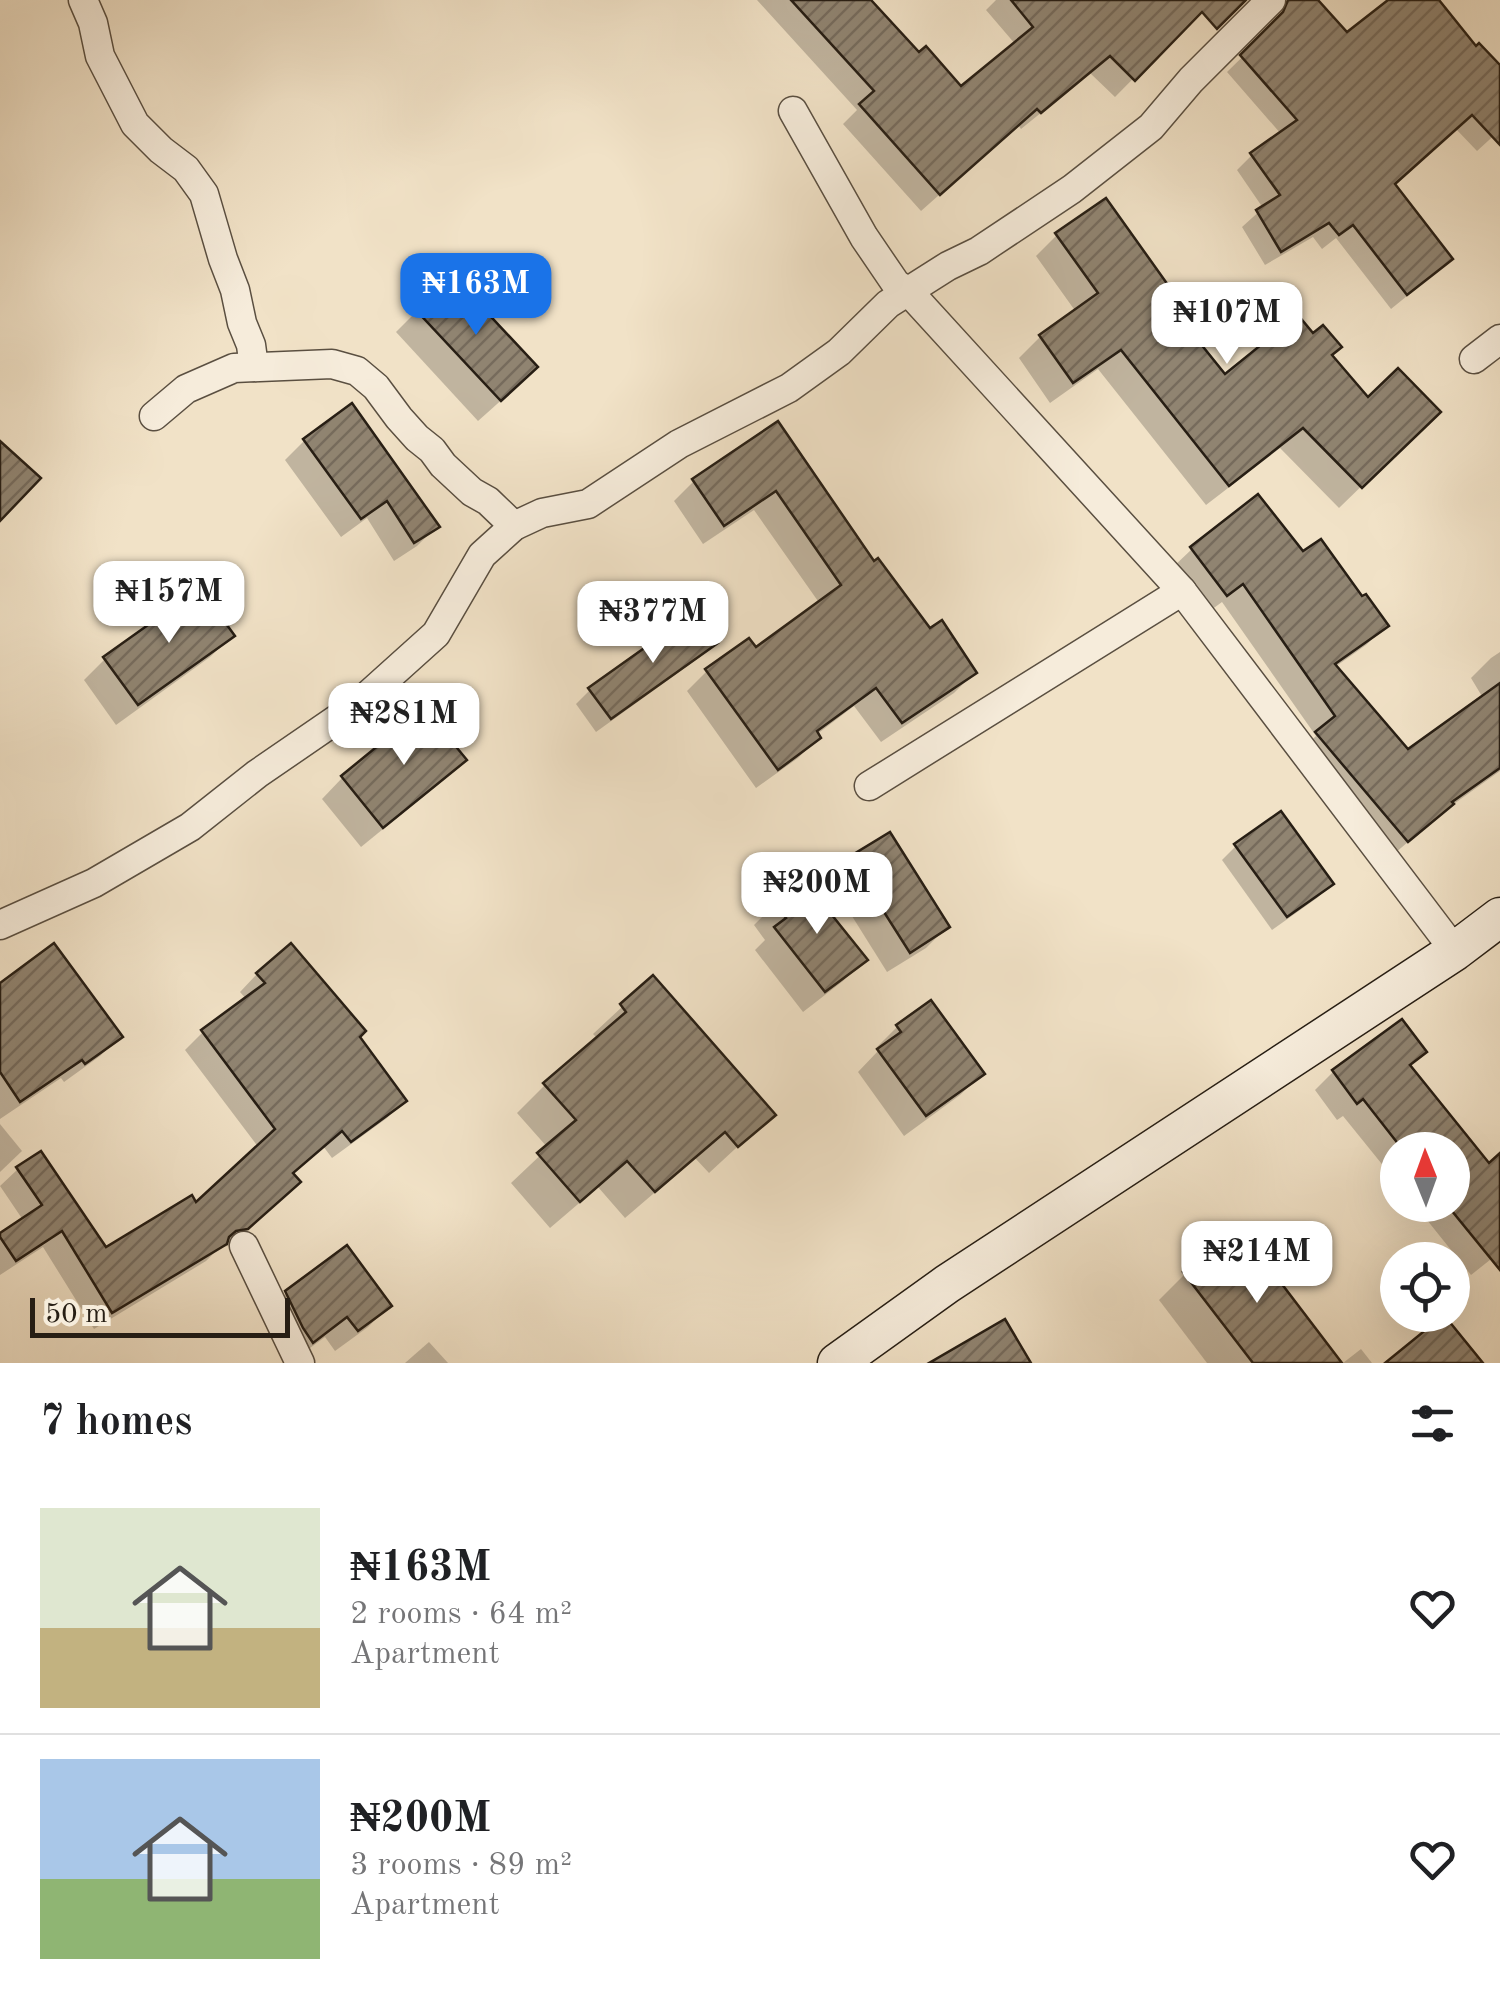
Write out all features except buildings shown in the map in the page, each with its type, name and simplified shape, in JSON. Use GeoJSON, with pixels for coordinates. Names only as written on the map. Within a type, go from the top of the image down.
{"type":"FeatureCollection","features":[{"type":"Feature","properties":{"kind":"street"},"geometry":{"type":"LineString","coordinates":[[83,0],[94,22],[100,56],[136,124],[186,170],[204,194],[235,290],[254,367]]}},
{"type":"Feature","properties":{"kind":"street"},"geometry":{"type":"LineString","coordinates":[[0,924],[94,883],[190,827],[356,706],[436,634],[482,555],[514,526],[542,513],[588,504],[678,444],[790,388],[839,352],[888,304],[979,251],[1061,196],[1151,128],[1191,80],[1271,0]]}},
{"type":"Feature","properties":{"kind":"street"},"geometry":{"type":"LineString","coordinates":[[793,111],[864,237],[896,284],[909,292],[1182,591],[1454,950]]}},
{"type":"Feature","properties":{"kind":"street"},"geometry":{"type":"LineString","coordinates":[[1474,359],[1500,339]]}},
{"type":"Feature","properties":{"kind":"street"},"geometry":{"type":"LineString","coordinates":[[154,416],[186,389],[234,368],[332,364],[356,371],[376,387],[443,466],[514,526]]}},
{"type":"Feature","properties":{"kind":"street"},"geometry":{"type":"LineString","coordinates":[[869,786],[1182,591]]}},
{"type":"Feature","properties":{"kind":"street"},"geometry":{"type":"LineString","coordinates":[[837,1363],[948,1284],[1500,917]]}},
{"type":"Feature","properties":{"kind":"street"},"geometry":{"type":"LineString","coordinates":[[244,1246],[300,1363]]}}]}
